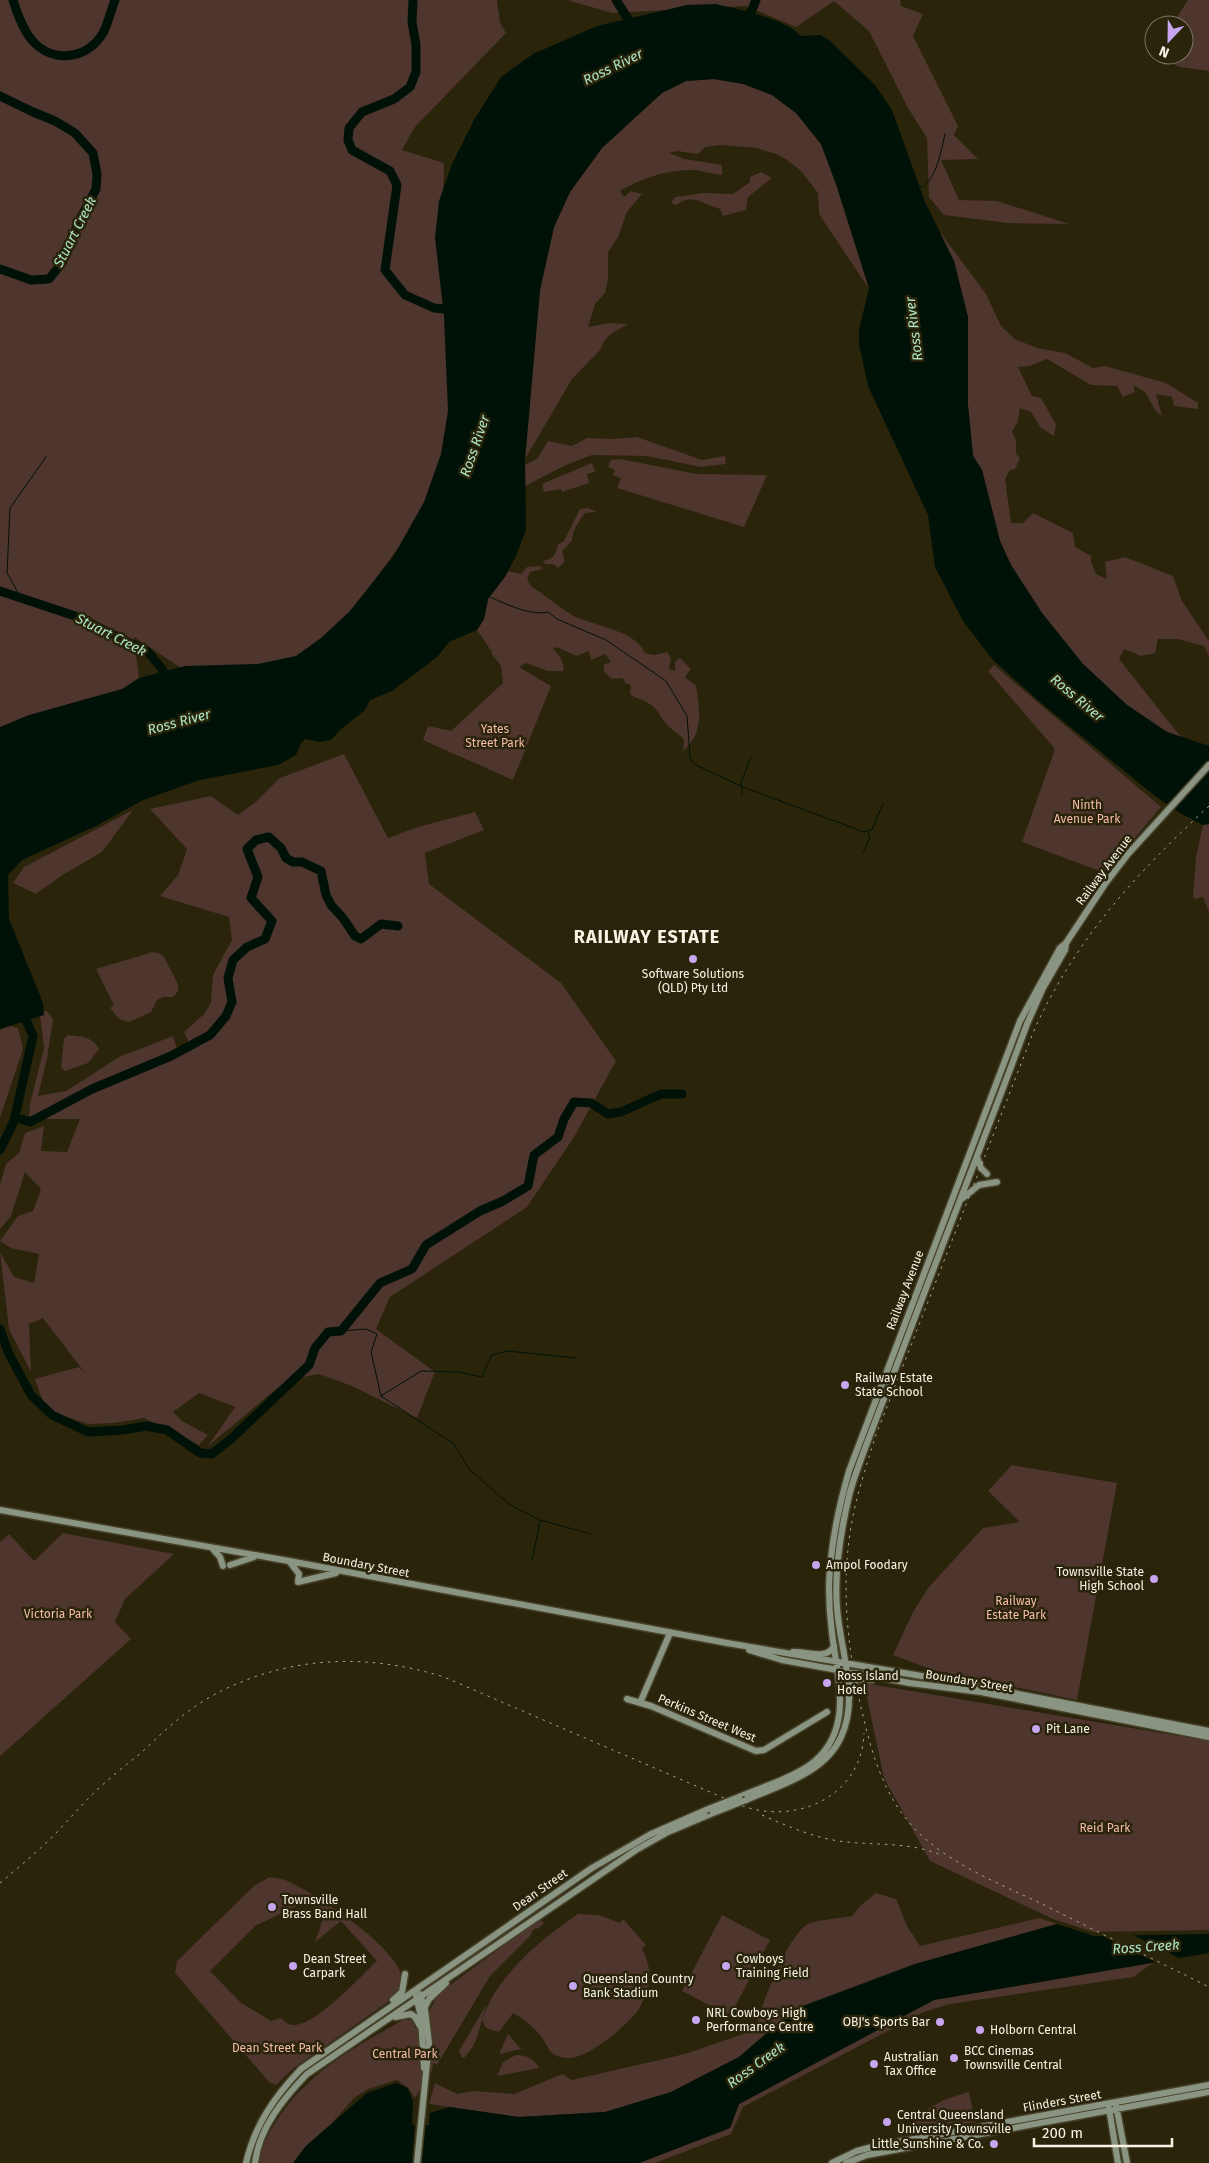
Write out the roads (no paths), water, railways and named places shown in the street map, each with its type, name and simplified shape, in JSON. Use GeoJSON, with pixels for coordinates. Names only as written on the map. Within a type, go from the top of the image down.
{"type":"FeatureCollection","features":[{"type":"Feature","properties":{"kind":"main road","name":"Railway Avenue"},"geometry":{"type":"LineString","coordinates":[[836,1662],[829,1586],[835,1530],[848,1471],[1020,1021],[1060,948],[1066,944],[1105,884],[1128,854],[1209,765]]}},
{"type":"Feature","properties":{"kind":"main road","name":"Railway Avenue"},"geometry":{"type":"LineString","coordinates":[[845,1663],[836,1586],[842,1529],[850,1492],[1027,1024],[1043,988],[1065,950],[1066,944]]}},
{"type":"Feature","properties":{"kind":"main road"},"geometry":{"type":"LineString","coordinates":[[977,1157],[979,1165],[987,1174]]}},
{"type":"Feature","properties":{"kind":"main road"},"geometry":{"type":"LineString","coordinates":[[960,1202],[980,1185],[997,1182]]}},
{"type":"Feature","properties":{"kind":"main road","name":"Boundary Street"},"geometry":{"type":"LineString","coordinates":[[0,1510],[289,1561],[670,1633],[956,1682],[1209,1732]]}},
{"type":"Feature","properties":{"kind":"main road"},"geometry":{"type":"LineString","coordinates":[[212,1548],[227,1565],[258,1556]]}},
{"type":"Feature","properties":{"kind":"main road"},"geometry":{"type":"LineString","coordinates":[[289,1561],[299,1574],[298,1582],[340,1572]]}},
{"type":"Feature","properties":{"kind":"main road"},"geometry":{"type":"LineString","coordinates":[[640,1703],[670,1633]]}},
{"type":"Feature","properties":{"kind":"main road","name":"Boundary Street"},"geometry":{"type":"LineString","coordinates":[[727,1643],[782,1660],[904,1682],[981,1692],[1209,1738]]}},
{"type":"Feature","properties":{"kind":"main road"},"geometry":{"type":"LineString","coordinates":[[780,1652],[802,1651],[825,1655],[834,1646]]}},
{"type":"Feature","properties":{"kind":"main road","name":"Dean Street"},"geometry":{"type":"LineString","coordinates":[[742,1798],[814,1762],[833,1738],[840,1713],[841,1696],[836,1662]]}},
{"type":"Feature","properties":{"kind":"main road","name":"Dean Street"},"geometry":{"type":"LineString","coordinates":[[246,2163],[256,2131],[271,2103],[283,2087],[301,2069],[376,2016],[589,1870],[651,1834],[799,1777],[819,1766],[842,1737],[848,1715],[849,1694],[845,1663]]}},
{"type":"Feature","properties":{"kind":"main road"},"geometry":{"type":"LineString","coordinates":[[849,1694],[850,1684],[859,1679],[904,1682]]}},
{"type":"Feature","properties":{"kind":"main road","name":"Perkins Street West"},"geometry":{"type":"LineString","coordinates":[[627,1699],[756,1751],[764,1750],[827,1712]]}},
{"type":"Feature","properties":{"kind":"main road","name":"Dean Street"},"geometry":{"type":"LineString","coordinates":[[255,2163],[261,2138],[268,2124],[288,2095],[307,2074],[589,1881],[656,1839],[710,1811]]}},
{"type":"Feature","properties":{"kind":"main road"},"geometry":{"type":"LineString","coordinates":[[589,1870],[586,1874],[589,1881]]}},
{"type":"Feature","properties":{"kind":"main road"},"geometry":{"type":"LineString","coordinates":[[574,1891],[578,1879],[589,1881]]}},
{"type":"Feature","properties":{"kind":"main road"},"geometry":{"type":"LineString","coordinates":[[425,2008],[431,1997],[467,1964]]}},
{"type":"Feature","properties":{"kind":"main road"},"geometry":{"type":"LineString","coordinates":[[376,2016],[402,1992],[405,1974]]}},
{"type":"Feature","properties":{"kind":"main road"},"geometry":{"type":"LineString","coordinates":[[416,1989],[425,2008],[429,2043],[417,2163]]}},
{"type":"Feature","properties":{"kind":"main road"},"geometry":{"type":"LineString","coordinates":[[419,1997],[425,2071]]}},
{"type":"Feature","properties":{"kind":"main road"},"geometry":{"type":"LineString","coordinates":[[373,2028],[400,2015],[409,2013],[418,2021],[422,2037]]}},
{"type":"Feature","properties":{"kind":"main road","name":"Flinders Street"},"geometry":{"type":"LineString","coordinates":[[1116,2106],[1209,2085]]}},
{"type":"Feature","properties":{"kind":"main road","name":"Flinders Street"},"geometry":{"type":"LineString","coordinates":[[835,2162],[865,2149],[1108,2107],[1209,2092]]}},
{"type":"Feature","properties":{"kind":"main road"},"geometry":{"type":"LineString","coordinates":[[1116,2106],[1126,2163]]}},
{"type":"Feature","properties":{"kind":"main road"},"geometry":{"type":"LineString","coordinates":[[1108,2107],[1118,2163]]}},
{"type":"Feature","properties":{"kind":"main road","name":"Flinders Street"},"geometry":{"type":"LineString","coordinates":[[846,2163],[867,2155],[983,2130]]}},
{"type":"Feature","properties":{"kind":"main road"},"geometry":{"type":"LineString","coordinates":[[835,2162],[861,2152],[867,2155]]}},
{"type":"Feature","properties":{"kind":"water","name":"Ross River"},"geometry":{"type":"Polygon","coordinates":[[[716,4],[749,12],[784,24],[801,36],[820,35],[829,40],[875,85],[892,110],[925,202],[954,261],[968,317],[968,405],[973,456],[982,470],[1000,541],[1011,565],[1042,613],[1083,664],[1127,705],[1167,732],[1209,746],[1209,824],[1203,825],[1180,813],[1155,796],[1041,703],[992,659],[963,621],[935,567],[928,515],[868,386],[859,344],[859,330],[869,288],[836,184],[821,144],[796,113],[772,95],[743,84],[714,79],[686,81],[662,93],[602,148],[570,192],[554,227],[540,290],[525,459],[526,530],[505,577],[488,599],[484,619],[477,630],[449,642],[437,657],[392,691],[370,700],[365,710],[340,730],[331,740],[319,742],[305,739],[301,743],[296,755],[278,765],[200,780],[143,800],[96,826],[22,860],[8,875],[9,919],[43,1003],[44,1015],[0,1029],[0,727],[29,715],[122,689],[139,678],[185,666],[258,664],[296,656],[321,638],[349,612],[393,557],[424,502],[441,454],[448,411],[444,316],[435,238],[439,201],[452,164],[474,120],[501,77],[533,54],[597,26],[687,5],[716,4]]]}},
{"type":"Feature","properties":{"kind":"water","name":"Ross Creek"},"geometry":{"type":"Polygon","coordinates":[[[1057,1924],[1094,1936],[1209,1934],[1209,1953],[934,2000],[739,2104],[730,2128],[639,2163],[293,2163],[306,2146],[367,2093],[396,2083],[408,2088],[413,2102],[412,2125],[429,2125],[430,2113],[450,2107],[519,2117],[605,2112],[671,2092],[739,2057],[795,2009],[915,1964],[1057,1924]]]}},
{"type":"Feature","properties":{"kind":"waterway","name":"Stuart Creek"},"geometry":{"type":"LineString","coordinates":[[13,0],[22,25],[31,39],[48,52],[68,56],[88,49],[96,42],[105,29],[115,0]]}},
{"type":"Feature","properties":{"kind":"waterway"},"geometry":{"type":"LineString","coordinates":[[413,0],[412,22],[416,45],[416,72],[410,87],[394,99],[362,112],[349,128],[348,140],[352,150],[390,171],[397,185],[385,270],[405,295],[434,308],[453,310]]}},
{"type":"Feature","properties":{"kind":"waterway"},"geometry":{"type":"LineString","coordinates":[[616,0],[634,28]]}},
{"type":"Feature","properties":{"kind":"waterway"},"geometry":{"type":"LineString","coordinates":[[742,19],[751,12],[756,0]]}},
{"type":"Feature","properties":{"kind":"waterway","name":"Stuart Creek"},"geometry":{"type":"LineString","coordinates":[[0,96],[55,121],[75,133],[93,153],[97,174],[96,189],[80,219],[62,263],[49,279],[31,280],[0,269]]}},
{"type":"Feature","properties":{"kind":"waterway"},"geometry":{"type":"LineString","coordinates":[[920,188],[926,184],[934,172],[945,134]]}},
{"type":"Feature","properties":{"kind":"waterway"},"geometry":{"type":"LineString","coordinates":[[20,596],[7,573],[10,508],[46,457]]}},
{"type":"Feature","properties":{"kind":"waterway","name":"Stuart Creek"},"geometry":{"type":"LineString","coordinates":[[0,591],[78,617],[148,652],[162,669],[167,682]]}},
{"type":"Feature","properties":{"kind":"waterway"},"geometry":{"type":"LineString","coordinates":[[490,597],[526,611],[548,612],[557,619],[606,640],[666,681],[687,716],[690,756],[694,764],[743,787],[864,832],[872,830],[883,803]]}},
{"type":"Feature","properties":{"kind":"waterway"},"geometry":{"type":"LineString","coordinates":[[740,785],[751,757]]}},
{"type":"Feature","properties":{"kind":"waterway"},"geometry":{"type":"LineString","coordinates":[[742,786],[742,795]]}},
{"type":"Feature","properties":{"kind":"waterway"},"geometry":{"type":"LineString","coordinates":[[863,852],[870,838],[868,832]]}},
{"type":"Feature","properties":{"kind":"waterway"},"geometry":{"type":"LineString","coordinates":[[15,1117],[30,1122],[92,1089],[171,1056],[210,1035],[226,1016],[232,1002],[228,978],[233,960],[247,947],[265,939],[272,921],[251,898],[258,877],[247,849],[256,840],[269,837],[281,848],[286,858],[293,862],[302,862],[321,871],[326,895],[331,905],[343,918],[355,936],[361,939],[381,924],[398,926]]}},
{"type":"Feature","properties":{"kind":"waterway"},"geometry":{"type":"LineString","coordinates":[[0,1150],[14,1121],[33,1036],[22,1011]]}},
{"type":"Feature","properties":{"kind":"waterway"},"geometry":{"type":"LineString","coordinates":[[0,1329],[8,1352],[31,1395],[52,1415],[88,1432],[123,1430],[146,1426],[167,1430],[200,1453],[212,1454],[231,1439],[309,1365],[315,1348],[328,1332],[341,1331],[380,1283],[412,1269],[426,1245],[480,1211],[503,1201],[528,1186],[534,1155],[558,1137],[564,1119],[574,1102],[591,1103],[608,1114],[621,1112],[661,1094],[682,1094]]}},
{"type":"Feature","properties":{"kind":"waterway"},"geometry":{"type":"LineString","coordinates":[[341,1331],[366,1329],[377,1334],[371,1352],[381,1396],[454,1444],[469,1469],[510,1505],[540,1520],[591,1534]]}},
{"type":"Feature","properties":{"kind":"waterway"},"geometry":{"type":"LineString","coordinates":[[381,1396],[421,1371],[459,1372],[482,1377],[492,1355],[507,1351],[576,1358]]}},
{"type":"Feature","properties":{"kind":"waterway"},"geometry":{"type":"LineString","coordinates":[[532,1560],[540,1522]]}},
{"type":"Feature","properties":{"kind":"railway"},"geometry":{"type":"LineString","coordinates":[[1209,806],[1157,856],[1111,908],[1070,964],[1035,1028],[876,1435],[854,1511],[849,1537],[846,1590],[849,1642],[868,1737],[886,1786],[894,1801],[915,1829],[940,1851],[967,1868],[1209,1987]]}},
{"type":"Feature","properties":{"kind":"railway"},"geometry":{"type":"LineString","coordinates":[[0,1883],[45,1844],[103,1784],[191,1709],[238,1683],[295,1666],[325,1662],[384,1664],[444,1677],[740,1805],[761,1811],[782,1812],[803,1808],[822,1801],[838,1789],[852,1774],[860,1755],[864,1733]]}},
{"type":"Feature","properties":{"kind":"railway"},"geometry":{"type":"LineString","coordinates":[[762,1815],[819,1837],[903,1846],[941,1855]]}},
{"type":"Feature","properties":{"kind":"place","name":"Software Solutions (QLD) Pty Ltd"},"geometry":{"type":"Point","coordinates":[693,959]}},
{"type":"Feature","properties":{"kind":"place","name":"Railway Estate State School"},"geometry":{"type":"Point","coordinates":[845,1385]}},
{"type":"Feature","properties":{"kind":"place","name":"Ampol Foodary"},"geometry":{"type":"Point","coordinates":[816,1565]}},
{"type":"Feature","properties":{"kind":"place","name":"Townsville State High School"},"geometry":{"type":"Point","coordinates":[1154,1579]}},
{"type":"Feature","properties":{"kind":"place","name":"Ross Island Hotel"},"geometry":{"type":"Point","coordinates":[827,1683]}},
{"type":"Feature","properties":{"kind":"place","name":"Pit Lane"},"geometry":{"type":"Point","coordinates":[1036,1729]}},
{"type":"Feature","properties":{"kind":"place","name":"Townsville Brass Band Hall"},"geometry":{"type":"Point","coordinates":[272,1907]}},
{"type":"Feature","properties":{"kind":"place","name":"Dean Street Carpark"},"geometry":{"type":"Point","coordinates":[293,1966]}},
{"type":"Feature","properties":{"kind":"place","name":"Cowboys Training Field"},"geometry":{"type":"Point","coordinates":[726,1966]}},
{"type":"Feature","properties":{"kind":"place","name":"Queensland Country Bank Stadium"},"geometry":{"type":"Point","coordinates":[573,1986]}},
{"type":"Feature","properties":{"kind":"place","name":"NRL Cowboys High Performance Centre"},"geometry":{"type":"Point","coordinates":[696,2020]}},
{"type":"Feature","properties":{"kind":"place","name":"OBJ's Sports Bar"},"geometry":{"type":"Point","coordinates":[940,2022]}},
{"type":"Feature","properties":{"kind":"place","name":"Holborn Central"},"geometry":{"type":"Point","coordinates":[980,2030]}},
{"type":"Feature","properties":{"kind":"place","name":"BCC Cinemas Townsville Central"},"geometry":{"type":"Point","coordinates":[954,2058]}},
{"type":"Feature","properties":{"kind":"place","name":"Australian Tax Office"},"geometry":{"type":"Point","coordinates":[874,2064]}},
{"type":"Feature","properties":{"kind":"place","name":"Central Queensland University Townsville"},"geometry":{"type":"Point","coordinates":[887,2122]}},
{"type":"Feature","properties":{"kind":"place","name":"Little Sunshine & Co."},"geometry":{"type":"Point","coordinates":[994,2144]}},
{"type":"Feature","properties":{"kind":"district","name":"RAILWAY ESTATE"},"geometry":{"type":"Point","coordinates":[647,937]}},
{"type":"Feature","properties":{"kind":"park label","name":"Yates Street Park"},"geometry":{"type":"Point","coordinates":[495,736]}},
{"type":"Feature","properties":{"kind":"park label","name":"Ninth Avenue Park"},"geometry":{"type":"Point","coordinates":[1087,812]}},
{"type":"Feature","properties":{"kind":"park label","name":"Railway Estate Park"},"geometry":{"type":"Point","coordinates":[1016,1608]}},
{"type":"Feature","properties":{"kind":"park label","name":"Victoria Park"},"geometry":{"type":"Point","coordinates":[58,1614]}},
{"type":"Feature","properties":{"kind":"park label","name":"Reid Park"},"geometry":{"type":"Point","coordinates":[1105,1828]}},
{"type":"Feature","properties":{"kind":"park label","name":"Dean Street Park"},"geometry":{"type":"Point","coordinates":[277,2048]}},
{"type":"Feature","properties":{"kind":"park label","name":"Central Park"},"geometry":{"type":"Point","coordinates":[405,2054]}}]}
